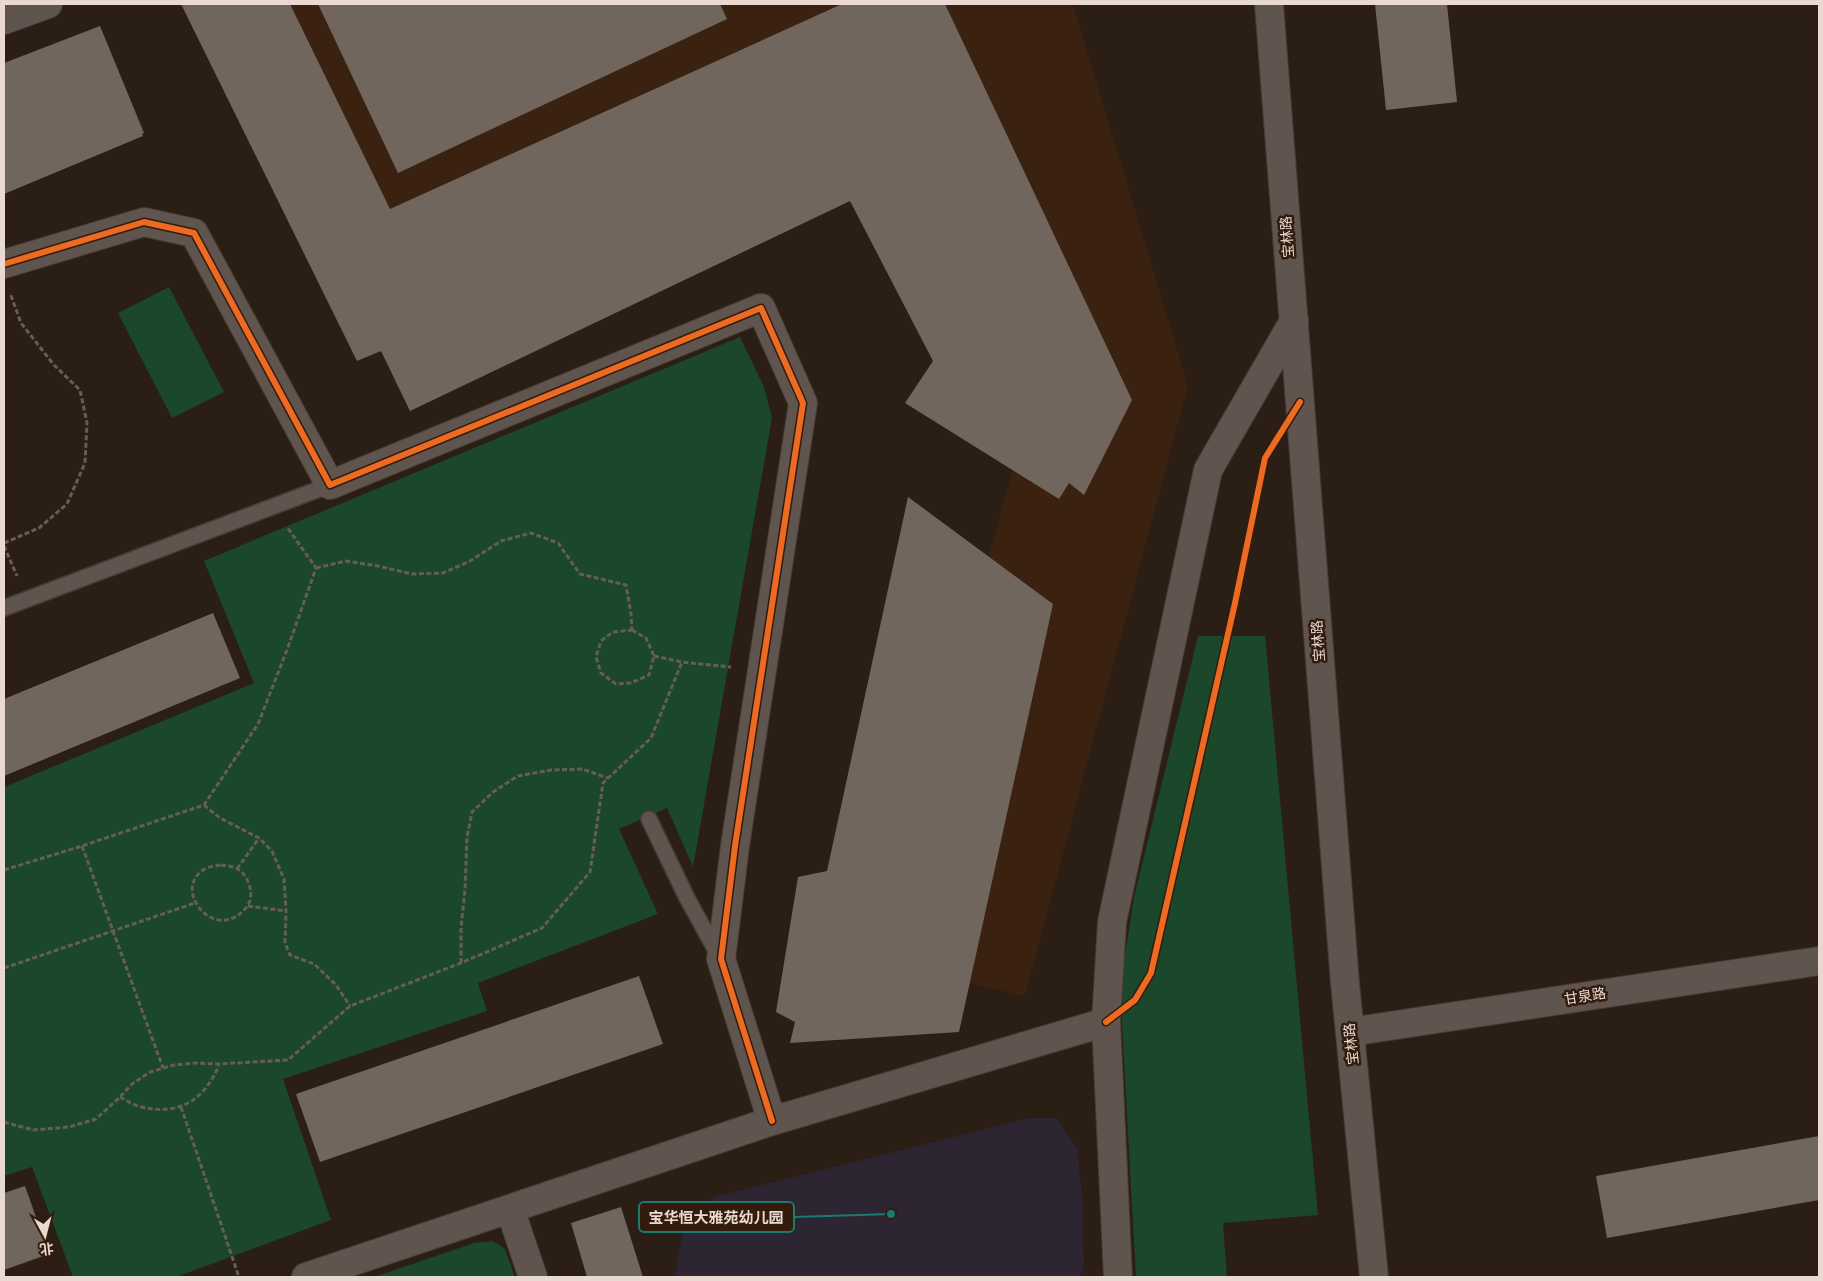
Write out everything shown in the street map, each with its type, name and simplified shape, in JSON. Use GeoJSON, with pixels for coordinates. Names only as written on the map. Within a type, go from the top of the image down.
{"type":"FeatureCollection","features":[{"type":"Feature","properties":{"kind":"street"},"geometry":{"type":"LineString","coordinates":[[4,20],[48,4]]}},
{"type":"Feature","properties":{"kind":"street","name":"宝林路"},"geometry":{"type":"LineString","coordinates":[[1269,4],[1350,1032],[1374,1277]]}},
{"type":"Feature","properties":{"kind":"street"},"geometry":{"type":"LineString","coordinates":[[4,264],[144,222],[194,233],[330,485],[761,308],[803,403],[764,670],[735,846],[721,958],[772,1121]]}},
{"type":"Feature","properties":{"kind":"street"},"geometry":{"type":"LineString","coordinates":[[1118,1277],[1106,1022],[1112,922],[1208,470],[1294,321]]}},
{"type":"Feature","properties":{"kind":"street","name":"甘泉路"},"geometry":{"type":"LineString","coordinates":[[1350,1032],[1819,961]]}},
{"type":"Feature","properties":{"kind":"street"},"geometry":{"type":"LineString","coordinates":[[306,1277],[772,1121],[1106,1022]]}},
{"type":"Feature","properties":{"kind":"street"},"geometry":{"type":"LineString","coordinates":[[510,1209],[533,1277]]}},
{"type":"Feature","properties":{"kind":"lane"},"geometry":{"type":"LineString","coordinates":[[4,608],[330,485]]}},
{"type":"Feature","properties":{"kind":"lane"},"geometry":{"type":"LineString","coordinates":[[649,819],[687,898],[722,963]]}},
{"type":"Feature","properties":{"kind":"path"},"geometry":{"type":"LineString","coordinates":[[9,290],[21,323],[54,365],[80,390],[86,423],[85,463],[67,504],[39,528],[4,545],[27,599]]}},
{"type":"Feature","properties":{"kind":"path"},"geometry":{"type":"LineString","coordinates":[[272,506],[316,568]]}},
{"type":"Feature","properties":{"kind":"path"},"geometry":{"type":"LineString","coordinates":[[316,568],[346,561],[412,574],[443,573],[470,561],[501,541],[531,533],[558,543],[580,574],[626,585],[632,614],[632,630]]}},
{"type":"Feature","properties":{"kind":"path"},"geometry":{"type":"LineString","coordinates":[[4,870],[82,846],[204,804],[258,724],[316,568]]}},
{"type":"Feature","properties":{"kind":"path"},"geometry":{"type":"LineString","coordinates":[[632,630],[646,638],[654,656],[649,675],[631,683],[616,684],[601,673],[596,657],[601,642],[613,632],[632,630]]}},
{"type":"Feature","properties":{"kind":"path"},"geometry":{"type":"LineString","coordinates":[[654,656],[682,662],[764,670]]}},
{"type":"Feature","properties":{"kind":"path"},"geometry":{"type":"LineString","coordinates":[[4,1122],[33,1130],[69,1127],[96,1120],[132,1084],[150,1072],[174,1065],[288,1060],[350,1006],[461,963],[542,928],[590,872],[603,784],[652,738],[682,662]]}},
{"type":"Feature","properties":{"kind":"path"},"geometry":{"type":"LineString","coordinates":[[461,963],[461,927],[465,890],[467,837],[472,812],[493,792],[518,776],[551,770],[582,769],[609,778]]}},
{"type":"Feature","properties":{"kind":"path"},"geometry":{"type":"LineString","coordinates":[[204,804],[220,818],[259,838],[272,851],[284,879],[285,943],[290,954],[314,964],[336,985],[350,1006]]}},
{"type":"Feature","properties":{"kind":"path"},"geometry":{"type":"LineString","coordinates":[[237,868],[259,838]]}},
{"type":"Feature","properties":{"kind":"path"},"geometry":{"type":"LineString","coordinates":[[82,846],[163,1068]]}},
{"type":"Feature","properties":{"kind":"path"},"geometry":{"type":"LineString","coordinates":[[221,865],[237,868],[246,877],[251,891],[248,906],[237,918],[219,921],[205,915],[195,903],[193,890],[195,877],[204,869],[221,865]]}},
{"type":"Feature","properties":{"kind":"path"},"geometry":{"type":"LineString","coordinates":[[4,968],[195,903]]}},
{"type":"Feature","properties":{"kind":"path"},"geometry":{"type":"LineString","coordinates":[[248,906],[286,911]]}},
{"type":"Feature","properties":{"kind":"path"},"geometry":{"type":"LineString","coordinates":[[120,1098],[141,1107],[163,1110],[181,1107],[201,1095],[212,1081],[219,1064]]}},
{"type":"Feature","properties":{"kind":"path"},"geometry":{"type":"LineString","coordinates":[[181,1107],[239,1277]]}},
{"type":"Feature","properties":{"kind":"shaded area"},"geometry":{"type":"Polygon","coordinates":[[[196,4],[1073,4],[1188,386],[1025,996],[876,962],[1033,396],[893,101],[367,345],[196,4]]]}},
{"type":"Feature","properties":{"kind":"shaded area"},"geometry":{"type":"Polygon","coordinates":[[[1029,1118],[1056,1118],[1077,1148],[1082,1195],[1084,1266],[1080,1277],[675,1277],[683,1230],[714,1197],[1029,1118]]]}},
{"type":"Feature","properties":{"kind":"green space"},"geometry":{"type":"Polygon","coordinates":[[[169,287],[224,392],[172,418],[118,313],[169,287]]]}},
{"type":"Feature","properties":{"kind":"green space"},"geometry":{"type":"Polygon","coordinates":[[[740,337],[764,387],[772,418],[693,867],[667,808],[619,829],[658,914],[478,983],[487,1011],[283,1079],[331,1220],[176,1277],[73,1277],[32,1167],[4,1176],[4,787],[254,683],[204,561],[740,337]]]}},
{"type":"Feature","properties":{"kind":"green space"},"geometry":{"type":"Polygon","coordinates":[[[1198,636],[1265,636],[1318,1215],[1223,1223],[1227,1277],[1136,1277],[1120,988],[1134,897],[1198,636]]]}},
{"type":"Feature","properties":{"kind":"green space"},"geometry":{"type":"Polygon","coordinates":[[[493,1241],[505,1249],[515,1277],[374,1277],[474,1243],[493,1241]]]}},
{"type":"Feature","properties":{"kind":"building"},"geometry":{"type":"Polygon","coordinates":[[[181,4],[290,4],[390,209],[842,4],[945,4],[1132,400],[1084,495],[1069,483],[1059,499],[905,403],[933,361],[850,201],[410,411],[381,351],[357,361],[181,4]]]}},
{"type":"Feature","properties":{"kind":"building"},"geometry":{"type":"Polygon","coordinates":[[[318,4],[720,4],[727,19],[398,173],[318,4]]]}},
{"type":"Feature","properties":{"kind":"building"},"geometry":{"type":"Polygon","coordinates":[[[1375,4],[1447,4],[1457,102],[1386,110],[1375,4]]]}},
{"type":"Feature","properties":{"kind":"building"},"geometry":{"type":"Polygon","coordinates":[[[100,26],[144,133],[142,134],[143,136],[4,194],[4,63],[100,26]]]}},
{"type":"Feature","properties":{"kind":"building"},"geometry":{"type":"Polygon","coordinates":[[[908,497],[1053,604],[959,1032],[790,1043],[795,1022],[776,1012],[798,877],[827,871],[908,497]]]}},
{"type":"Feature","properties":{"kind":"building"},"geometry":{"type":"Polygon","coordinates":[[[213,613],[240,678],[4,776],[4,699],[213,613]]]}},
{"type":"Feature","properties":{"kind":"building"},"geometry":{"type":"Polygon","coordinates":[[[639,976],[663,1044],[320,1162],[296,1094],[639,976]]]}},
{"type":"Feature","properties":{"kind":"building"},"geometry":{"type":"Polygon","coordinates":[[[1819,1136],[1819,1200],[1607,1238],[1596,1176],[1819,1136]]]}},
{"type":"Feature","properties":{"kind":"building"},"geometry":{"type":"Polygon","coordinates":[[[25,1186],[49,1254],[4,1270],[4,1193],[25,1186]]]}},
{"type":"Feature","properties":{"kind":"building"},"geometry":{"type":"Polygon","coordinates":[[[621,1207],[643,1277],[587,1277],[571,1223],[621,1207]]]}},
{"type":"Feature","properties":{"kind":"cycle path"},"geometry":{"type":"LineString","coordinates":[[4,264],[144,222],[194,233],[330,485],[761,308],[803,403],[735,846],[721,959],[772,1121]]}},
{"type":"Feature","properties":{"kind":"cycle path"},"geometry":{"type":"LineString","coordinates":[[1106,1022],[1135,1000],[1151,973],[1235,603],[1265,458],[1300,402]]}},
{"type":"Feature","properties":{"kind":"place","name":"宝华恒大雅苑幼儿园"},"geometry":{"type":"Point","coordinates":[891,1214]}}]}
